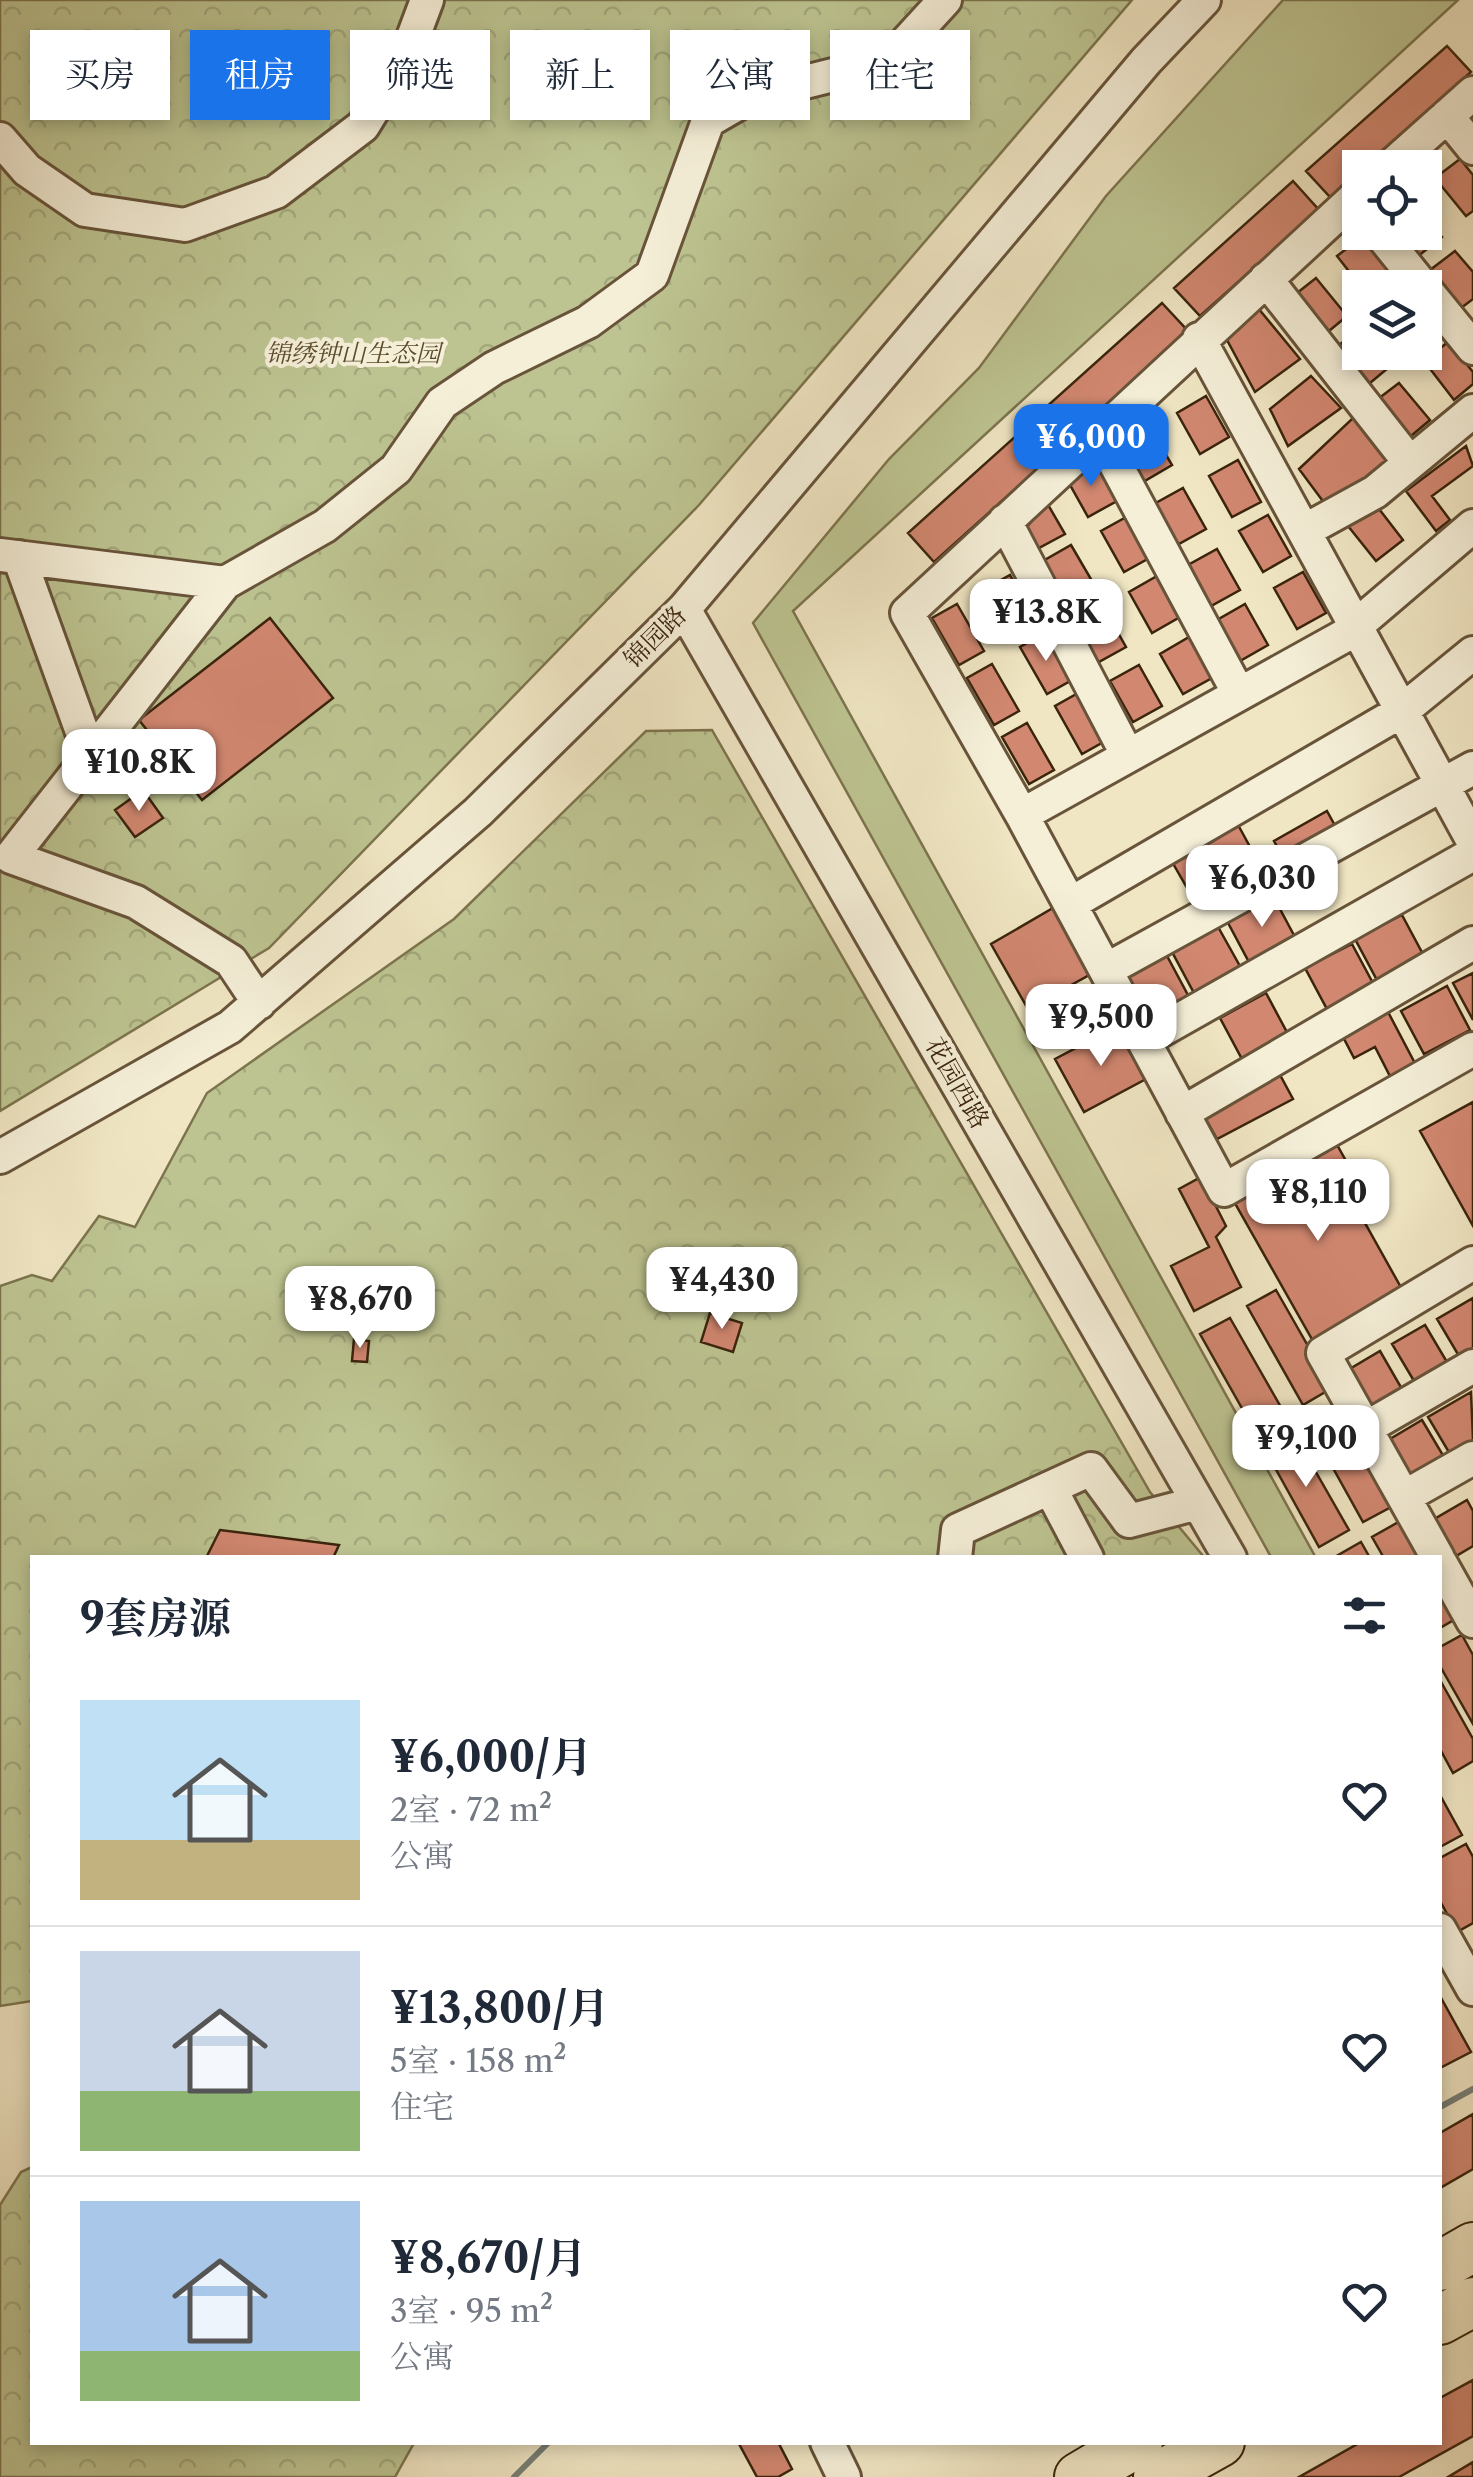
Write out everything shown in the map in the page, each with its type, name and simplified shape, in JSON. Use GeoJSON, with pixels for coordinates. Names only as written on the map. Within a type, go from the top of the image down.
{"type":"FeatureCollection","features":[{"type":"Feature","properties":{"kind":"highway"},"geometry":{"type":"LineString","coordinates":[[1442,2265],[1473,2246]]}},
{"type":"Feature","properties":{"kind":"highway"},"geometry":{"type":"LineString","coordinates":[[1442,2319],[1473,2302]]}},
{"type":"Feature","properties":{"kind":"highway"},"geometry":{"type":"LineString","coordinates":[[1080,2477],[1133,2445]]}},
{"type":"Feature","properties":{"kind":"highway"},"geometry":{"type":"LineString","coordinates":[[1158,2477],[1215,2445]]}},
{"type":"Feature","properties":{"kind":"street"},"geometry":{"type":"LineString","coordinates":[[0,139],[27,170],[85,210],[185,225],[276,192],[363,126],[406,56],[427,0]]}},
{"type":"Feature","properties":{"kind":"street"},"geometry":{"type":"LineString","coordinates":[[259,1002],[231,961],[136,902],[6,861],[225,583],[325,526],[396,468],[442,402],[494,368],[588,322],[652,276],[708,120],[753,95],[889,61],[946,0]]}},
{"type":"Feature","properties":{"kind":"street","name":"锦园路"},"geometry":{"type":"LineString","coordinates":[[0,1158],[230,1027],[478,812],[684,609],[1121,90],[1204,0]]}},
{"type":"Feature","properties":{"kind":"street"},"geometry":{"type":"LineString","coordinates":[[1409,150],[1473,93]]}},
{"type":"Feature","properties":{"kind":"street"},"geometry":{"type":"LineString","coordinates":[[1447,116],[1473,148]]}},
{"type":"Feature","properties":{"kind":"street"},"geometry":{"type":"LineString","coordinates":[[1342,214],[1200,338],[907,613],[1022,815],[1224,1190],[1473,1049]]}},
{"type":"Feature","properties":{"kind":"street"},"geometry":{"type":"LineString","coordinates":[[1393,250],[1410,270]]}},
{"type":"Feature","properties":{"kind":"street"},"geometry":{"type":"LineString","coordinates":[[1266,278],[1410,463]]}},
{"type":"Feature","properties":{"kind":"street"},"geometry":{"type":"LineString","coordinates":[[1442,310],[1473,348]]}},
{"type":"Feature","properties":{"kind":"street"},"geometry":{"type":"LineString","coordinates":[[1200,338],[1473,842]]}},
{"type":"Feature","properties":{"kind":"street"},"geometry":{"type":"LineString","coordinates":[[1304,532],[1375,492],[1473,411]]}},
{"type":"Feature","properties":{"kind":"street"},"geometry":{"type":"LineString","coordinates":[[1099,433],[1239,694]]}},
{"type":"Feature","properties":{"kind":"street"},"geometry":{"type":"LineString","coordinates":[[1005,522],[1128,756]]}},
{"type":"Feature","properties":{"kind":"street"},"geometry":{"type":"LineString","coordinates":[[1022,815],[1344,636],[1473,526]]}},
{"type":"Feature","properties":{"kind":"street"},"geometry":{"type":"LineString","coordinates":[[90,754],[9,556],[225,583]]}},
{"type":"Feature","properties":{"kind":"street","name":"花园西路"},"geometry":{"type":"LineString","coordinates":[[684,609],[1228,1555]]}},
{"type":"Feature","properties":{"kind":"street"},"geometry":{"type":"LineString","coordinates":[[1070,904],[1402,711],[1473,653]]}},
{"type":"Feature","properties":{"kind":"street"},"geometry":{"type":"LineString","coordinates":[[1106,970],[1473,768]]}},
{"type":"Feature","properties":{"kind":"street"},"geometry":{"type":"LineString","coordinates":[[1144,1040],[1473,854]]}},
{"type":"Feature","properties":{"kind":"street"},"geometry":{"type":"LineString","coordinates":[[1182,1113],[1473,944]]}},
{"type":"Feature","properties":{"kind":"street"},"geometry":{"type":"LineString","coordinates":[[1473,1263],[1323,1353],[1404,1497],[1450,1564],[1473,1621]]}},
{"type":"Feature","properties":{"kind":"street"},"geometry":{"type":"LineString","coordinates":[[1366,1428],[1473,1366]]}},
{"type":"Feature","properties":{"kind":"street"},"geometry":{"type":"LineString","coordinates":[[1404,1497],[1473,1458]]}},
{"type":"Feature","properties":{"kind":"street"},"geometry":{"type":"LineString","coordinates":[[955,1555],[958,1530],[1091,1470],[1129,1521],[1198,1503]]}},
{"type":"Feature","properties":{"kind":"street"},"geometry":{"type":"LineString","coordinates":[[1050,1488],[1085,1555]]}},
{"type":"Feature","properties":{"kind":"street"},"geometry":{"type":"LineString","coordinates":[[1442,1934],[1473,1989]]}},
{"type":"Feature","properties":{"kind":"street"},"geometry":{"type":"LineString","coordinates":[[828,2445],[844,2477]]}},
{"type":"Feature","properties":{"kind":"green space","name":"锦绣钟山生态园"},"geometry":{"type":"Polygon","coordinates":[[[0,0],[1132,0],[699,505],[269,948],[0,1111],[0,0]]]}},
{"type":"Feature","properties":{"kind":"green space"},"geometry":{"type":"Polygon","coordinates":[[[1283,0],[1458,0],[793,611],[1314,1555],[1270,1555],[753,623],[889,459],[979,368],[1106,196],[1283,0]]]}},
{"type":"Feature","properties":{"kind":"green space"},"geometry":{"type":"Polygon","coordinates":[[[712,730],[1150,1492],[1202,1555],[30,1555],[30,2001],[0,2006],[0,1286],[32,1275],[52,1281],[99,1216],[135,1227],[207,1093],[454,919],[646,731],[712,730]]]}},
{"type":"Feature","properties":{"kind":"green space"},"geometry":{"type":"Polygon","coordinates":[[[30,2168],[30,2445],[413,2445],[395,2477],[0,2477],[0,2205],[21,2172],[30,2168]]]}},
{"type":"Feature","properties":{"kind":"building"},"geometry":{"type":"Polygon","coordinates":[[[1447,46],[1471,72],[1383,150],[1342,150],[1342,186],[1330,197],[1306,171],[1447,46]]]}},
{"type":"Feature","properties":{"kind":"building"},"geometry":{"type":"Polygon","coordinates":[[[1460,159],[1473,175],[1473,211],[1466,216],[1442,187],[1442,173],[1460,159]]]}},
{"type":"Feature","properties":{"kind":"building"},"geometry":{"type":"Polygon","coordinates":[[[1293,181],[1319,210],[1200,316],[1174,288],[1293,181]]]}},
{"type":"Feature","properties":{"kind":"building"},"geometry":{"type":"Polygon","coordinates":[[[1345,250],[1373,250],[1390,270],[1348,270],[1337,256],[1345,250]]]}},
{"type":"Feature","properties":{"kind":"building"},"geometry":{"type":"Polygon","coordinates":[[[1455,251],[1473,272],[1473,299],[1461,308],[1442,285],[1442,270],[1430,270],[1455,251]]]}},
{"type":"Feature","properties":{"kind":"building"},"geometry":{"type":"Polygon","coordinates":[[[1316,278],[1342,310],[1342,320],[1323,336],[1292,297],[1316,278]]]}},
{"type":"Feature","properties":{"kind":"building"},"geometry":{"type":"Polygon","coordinates":[[[1162,303],[1188,331],[1070,438],[1044,409],[1162,303]]]}},
{"type":"Feature","properties":{"kind":"building"},"geometry":{"type":"Polygon","coordinates":[[[1258,308],[1300,359],[1255,392],[1227,340],[1258,308]]]}},
{"type":"Feature","properties":{"kind":"building"},"geometry":{"type":"Polygon","coordinates":[[[1448,342],[1473,372],[1473,384],[1454,400],[1431,370],[1442,370],[1442,347],[1448,342]]]}},
{"type":"Feature","properties":{"kind":"building"},"geometry":{"type":"Polygon","coordinates":[[[1342,343],[1342,361],[1333,350],[1342,343]]]}},
{"type":"Feature","properties":{"kind":"building"},"geometry":{"type":"Polygon","coordinates":[[[1349,370],[1386,370],[1364,388],[1349,370]]]}},
{"type":"Feature","properties":{"kind":"building"},"geometry":{"type":"Polygon","coordinates":[[[1311,376],[1341,408],[1288,446],[1270,409],[1311,376]]]}},
{"type":"Feature","properties":{"kind":"building"},"geometry":{"type":"Polygon","coordinates":[[[1399,383],[1430,420],[1405,441],[1374,402],[1399,383]]]}},
{"type":"Feature","properties":{"kind":"building"},"geometry":{"type":"Polygon","coordinates":[[[1206,396],[1229,437],[1200,454],[1177,413],[1206,396]]]}},
{"type":"Feature","properties":{"kind":"building"},"geometry":{"type":"Polygon","coordinates":[[[1353,418],[1390,463],[1328,508],[1299,469],[1353,418]]]}},
{"type":"Feature","properties":{"kind":"building"},"geometry":{"type":"Polygon","coordinates":[[[1148,424],[1172,465],[1143,482],[1120,441],[1148,424]]]}},
{"type":"Feature","properties":{"kind":"building"},"geometry":{"type":"Polygon","coordinates":[[[1026,427],[1052,456],[934,562],[908,533],[1026,427]]]}},
{"type":"Feature","properties":{"kind":"building"},"geometry":{"type":"Polygon","coordinates":[[[1466,446],[1473,466],[1432,496],[1450,520],[1436,531],[1406,491],[1466,446]]]}},
{"type":"Feature","properties":{"kind":"building"},"geometry":{"type":"Polygon","coordinates":[[[1094,460],[1117,501],[1088,517],[1065,476],[1094,460]]]}},
{"type":"Feature","properties":{"kind":"building"},"geometry":{"type":"Polygon","coordinates":[[[1238,460],[1261,502],[1232,517],[1209,476],[1238,460]]]}},
{"type":"Feature","properties":{"kind":"building"},"geometry":{"type":"Polygon","coordinates":[[[1183,488],[1206,529],[1177,545],[1154,504],[1183,488]]]}},
{"type":"Feature","properties":{"kind":"building"},"geometry":{"type":"Polygon","coordinates":[[[1047,503],[1065,534],[1037,549],[1025,529],[1047,503]]]}},
{"type":"Feature","properties":{"kind":"building"},"geometry":{"type":"Polygon","coordinates":[[[1376,505],[1403,540],[1376,561],[1348,526],[1376,505]]]}},
{"type":"Feature","properties":{"kind":"building"},"geometry":{"type":"Polygon","coordinates":[[[1130,515],[1153,556],[1124,572],[1101,531],[1130,515]]]}},
{"type":"Feature","properties":{"kind":"building"},"geometry":{"type":"Polygon","coordinates":[[[1268,515],[1291,556],[1263,572],[1239,531],[1268,515]]]}},
{"type":"Feature","properties":{"kind":"building"},"geometry":{"type":"Polygon","coordinates":[[[1071,545],[1095,586],[1066,602],[1043,561],[1071,545]]]}},
{"type":"Feature","properties":{"kind":"building"},"geometry":{"type":"Polygon","coordinates":[[[1217,549],[1240,590],[1211,606],[1188,565],[1217,549]]]}},
{"type":"Feature","properties":{"kind":"building"},"geometry":{"type":"Polygon","coordinates":[[[1303,572],[1326,613],[1297,629],[1274,588],[1303,572]]]}},
{"type":"Feature","properties":{"kind":"building"},"geometry":{"type":"Polygon","coordinates":[[[1010,575],[1037,623],[1011,637],[985,589],[1010,575]]]}},
{"type":"Feature","properties":{"kind":"building"},"geometry":{"type":"Polygon","coordinates":[[[1157,576],[1180,617],[1152,633],[1129,592],[1157,576]]]}},
{"type":"Feature","properties":{"kind":"building"},"geometry":{"type":"Polygon","coordinates":[[[957,604],[984,651],[959,665],[932,618],[957,604]]]}},
{"type":"Feature","properties":{"kind":"building"},"geometry":{"type":"Polygon","coordinates":[[[1245,604],[1268,645],[1240,661],[1217,620],[1245,604]]]}},
{"type":"Feature","properties":{"kind":"building"},"geometry":{"type":"Polygon","coordinates":[[[1103,606],[1126,647],[1097,663],[1074,622],[1103,606]]]}},
{"type":"Feature","properties":{"kind":"building"},"geometry":{"type":"Polygon","coordinates":[[[270,618],[333,698],[202,800],[139,720],[270,618]]]}},
{"type":"Feature","properties":{"kind":"building"},"geometry":{"type":"Polygon","coordinates":[[[1045,633],[1072,680],[1047,694],[1020,647],[1045,633]]]}},
{"type":"Feature","properties":{"kind":"building"},"geometry":{"type":"Polygon","coordinates":[[[1189,637],[1212,678],[1183,694],[1160,654],[1189,637]]]}},
{"type":"Feature","properties":{"kind":"building"},"geometry":{"type":"Polygon","coordinates":[[[992,664],[1019,711],[994,725],[967,678],[992,664]]]}},
{"type":"Feature","properties":{"kind":"building"},"geometry":{"type":"Polygon","coordinates":[[[1139,665],[1162,706],[1133,722],[1110,681],[1139,665]]]}},
{"type":"Feature","properties":{"kind":"building"},"geometry":{"type":"Polygon","coordinates":[[[1080,692],[1107,740],[1082,754],[1055,706],[1080,692]]]}},
{"type":"Feature","properties":{"kind":"building"},"geometry":{"type":"Polygon","coordinates":[[[1027,723],[1054,770],[1029,784],[1002,737],[1027,723]]]}},
{"type":"Feature","properties":{"kind":"building"},"geometry":{"type":"Polygon","coordinates":[[[143,790],[163,818],[135,837],[115,810],[143,790]]]}},
{"type":"Feature","properties":{"kind":"building"},"geometry":{"type":"Polygon","coordinates":[[[1327,811],[1339,833],[1286,863],[1274,841],[1327,811]]]}},
{"type":"Feature","properties":{"kind":"building"},"geometry":{"type":"Polygon","coordinates":[[[1237,823],[1255,856],[1190,893],[1171,860],[1237,823]]]}},
{"type":"Feature","properties":{"kind":"building"},"geometry":{"type":"Polygon","coordinates":[[[1273,896],[1296,939],[1250,964],[1227,921],[1273,896]]]}},
{"type":"Feature","properties":{"kind":"building"},"geometry":{"type":"Polygon","coordinates":[[[1053,908],[1091,974],[1028,1009],[991,944],[1053,908]]]}},
{"type":"Feature","properties":{"kind":"building"},"geometry":{"type":"Polygon","coordinates":[[[1402,915],[1425,958],[1378,982],[1355,939],[1402,915]]]}},
{"type":"Feature","properties":{"kind":"building"},"geometry":{"type":"Polygon","coordinates":[[[1217,925],[1241,968],[1194,993],[1171,950],[1217,925]]]}},
{"type":"Feature","properties":{"kind":"building"},"geometry":{"type":"Polygon","coordinates":[[[1352,944],[1375,987],[1328,1011],[1305,968],[1352,944]]]}},
{"type":"Feature","properties":{"kind":"building"},"geometry":{"type":"Polygon","coordinates":[[[1166,954],[1189,997],[1142,1022],[1119,979],[1166,954]]]}},
{"type":"Feature","properties":{"kind":"building"},"geometry":{"type":"Polygon","coordinates":[[[1473,973],[1473,1020],[1453,983],[1473,973]]]}},
{"type":"Feature","properties":{"kind":"building"},"geometry":{"type":"Polygon","coordinates":[[[1447,986],[1470,1030],[1424,1054],[1401,1011],[1447,986]]]}},
{"type":"Feature","properties":{"kind":"building"},"geometry":{"type":"Polygon","coordinates":[[[1266,993],[1289,1036],[1243,1061],[1220,1018],[1266,993]]]}},
{"type":"Feature","properties":{"kind":"building"},"geometry":{"type":"Polygon","coordinates":[[[1387,1010],[1419,1071],[1394,1084],[1375,1047],[1354,1058],[1341,1033],[1387,1010]]]}},
{"type":"Feature","properties":{"kind":"building"},"geometry":{"type":"Polygon","coordinates":[[[1118,1026],[1146,1079],[1084,1112],[1055,1059],[1118,1026]]]}},
{"type":"Feature","properties":{"kind":"building"},"geometry":{"type":"Polygon","coordinates":[[[1279,1073],[1293,1099],[1217,1139],[1203,1114],[1279,1073]]]}},
{"type":"Feature","properties":{"kind":"building"},"geometry":{"type":"Polygon","coordinates":[[[1473,1102],[1473,1226],[1420,1131],[1473,1102]]]}},
{"type":"Feature","properties":{"kind":"building"},"geometry":{"type":"Polygon","coordinates":[[[1335,1141],[1346,1161],[1279,1198],[1280,1204],[1337,1173],[1403,1291],[1313,1341],[1232,1198],[1335,1141]]]}},
{"type":"Feature","properties":{"kind":"building"},"geometry":{"type":"Polygon","coordinates":[[[1201,1177],[1226,1226],[1216,1237],[1241,1287],[1194,1311],[1171,1266],[1209,1247],[1179,1189],[1201,1177]]]}},
{"type":"Feature","properties":{"kind":"building"},"geometry":{"type":"Polygon","coordinates":[[[1276,1290],[1332,1388],[1303,1405],[1247,1306],[1276,1290]]]}},
{"type":"Feature","properties":{"kind":"building"},"geometry":{"type":"Polygon","coordinates":[[[1473,1298],[1473,1348],[1459,1356],[1437,1319],[1473,1298]]]}},
{"type":"Feature","properties":{"kind":"building"},"geometry":{"type":"Polygon","coordinates":[[[710,1313],[742,1323],[733,1352],[701,1342],[710,1313]]]}},
{"type":"Feature","properties":{"kind":"building"},"geometry":{"type":"Polygon","coordinates":[[[1230,1318],[1286,1416],[1256,1433],[1200,1334],[1230,1318]]]}},
{"type":"Feature","properties":{"kind":"building"},"geometry":{"type":"Polygon","coordinates":[[[1425,1325],[1447,1362],[1414,1381],[1392,1344],[1425,1325]]]}},
{"type":"Feature","properties":{"kind":"building"},"geometry":{"type":"Polygon","coordinates":[[[354,1339],[369,1341],[367,1362],[352,1361],[354,1339]]]}},
{"type":"Feature","properties":{"kind":"building"},"geometry":{"type":"Polygon","coordinates":[[[1380,1351],[1402,1389],[1370,1407],[1348,1370],[1380,1351]]]}},
{"type":"Feature","properties":{"kind":"building"},"geometry":{"type":"Polygon","coordinates":[[[1471,1392],[1473,1440],[1450,1454],[1428,1417],[1471,1392]]]}},
{"type":"Feature","properties":{"kind":"building"},"geometry":{"type":"Polygon","coordinates":[[[1337,1407],[1393,1506],[1363,1522],[1308,1423],[1337,1407]]]}},
{"type":"Feature","properties":{"kind":"building"},"geometry":{"type":"Polygon","coordinates":[[[1422,1420],[1444,1457],[1402,1482],[1380,1445],[1422,1420]]]}},
{"type":"Feature","properties":{"kind":"building"},"geometry":{"type":"Polygon","coordinates":[[[1293,1432],[1349,1530],[1319,1547],[1264,1448],[1293,1432]]]}},
{"type":"Feature","properties":{"kind":"building"},"geometry":{"type":"Polygon","coordinates":[[[1467,1500],[1473,1511],[1473,1546],[1446,1562],[1424,1525],[1467,1500]]]}},
{"type":"Feature","properties":{"kind":"building"},"geometry":{"type":"Polygon","coordinates":[[[1402,1520],[1421,1555],[1382,1555],[1372,1537],[1402,1520]]]}},
{"type":"Feature","properties":{"kind":"building"},"geometry":{"type":"Polygon","coordinates":[[[220,1530],[339,1545],[334,1555],[208,1555],[220,1530]]]}},
{"type":"Feature","properties":{"kind":"building"},"geometry":{"type":"Polygon","coordinates":[[[1361,1542],[1368,1555],[1338,1555],[1361,1542]]]}},
{"type":"Feature","properties":{"kind":"building"},"geometry":{"type":"Polygon","coordinates":[[[1442,1592],[1457,1618],[1442,1627],[1442,1592]]]}},
{"type":"Feature","properties":{"kind":"building"},"geometry":{"type":"Polygon","coordinates":[[[1462,1635],[1473,1655],[1473,1724],[1442,1670],[1442,1646],[1462,1635]]]}},
{"type":"Feature","properties":{"kind":"building"},"geometry":{"type":"Polygon","coordinates":[[[1442,1684],[1473,1739],[1473,1761],[1453,1773],[1442,1753],[1442,1684]]]}},
{"type":"Feature","properties":{"kind":"building"},"geometry":{"type":"Polygon","coordinates":[[[1442,1799],[1462,1835],[1442,1846],[1442,1799]]]}},
{"type":"Feature","properties":{"kind":"building"},"geometry":{"type":"Polygon","coordinates":[[[1466,1844],[1473,1857],[1473,1923],[1457,1932],[1442,1905],[1442,1857],[1466,1844]]]}},
{"type":"Feature","properties":{"kind":"building"},"geometry":{"type":"Polygon","coordinates":[[[1442,2000],[1471,2052],[1442,2067],[1442,2000]]]}},
{"type":"Feature","properties":{"kind":"building"},"geometry":{"type":"Polygon","coordinates":[[[1473,2114],[1473,2169],[1442,2187],[1442,2132],[1473,2114]]]}},
{"type":"Feature","properties":{"kind":"building"},"geometry":{"type":"Polygon","coordinates":[[[1473,2380],[1473,2436],[1399,2477],[1299,2477],[1356,2445],[1442,2445],[1442,2397],[1473,2380]]]}},
{"type":"Feature","properties":{"kind":"building"},"geometry":{"type":"Polygon","coordinates":[[[740,2445],[780,2445],[792,2469],[778,2477],[757,2477],[740,2445]]]}},
{"type":"Feature","properties":{"kind":"building"},"geometry":{"type":"Polygon","coordinates":[[[1473,2462],[1473,2477],[1448,2477],[1473,2462]]]}},
{"type":"Feature","properties":{"kind":"waterway"},"geometry":{"type":"LineString","coordinates":[[1442,2106],[1473,2089]]}},
{"type":"Feature","properties":{"kind":"waterway"},"geometry":{"type":"LineString","coordinates":[[514,2477],[546,2445]]}}]}
